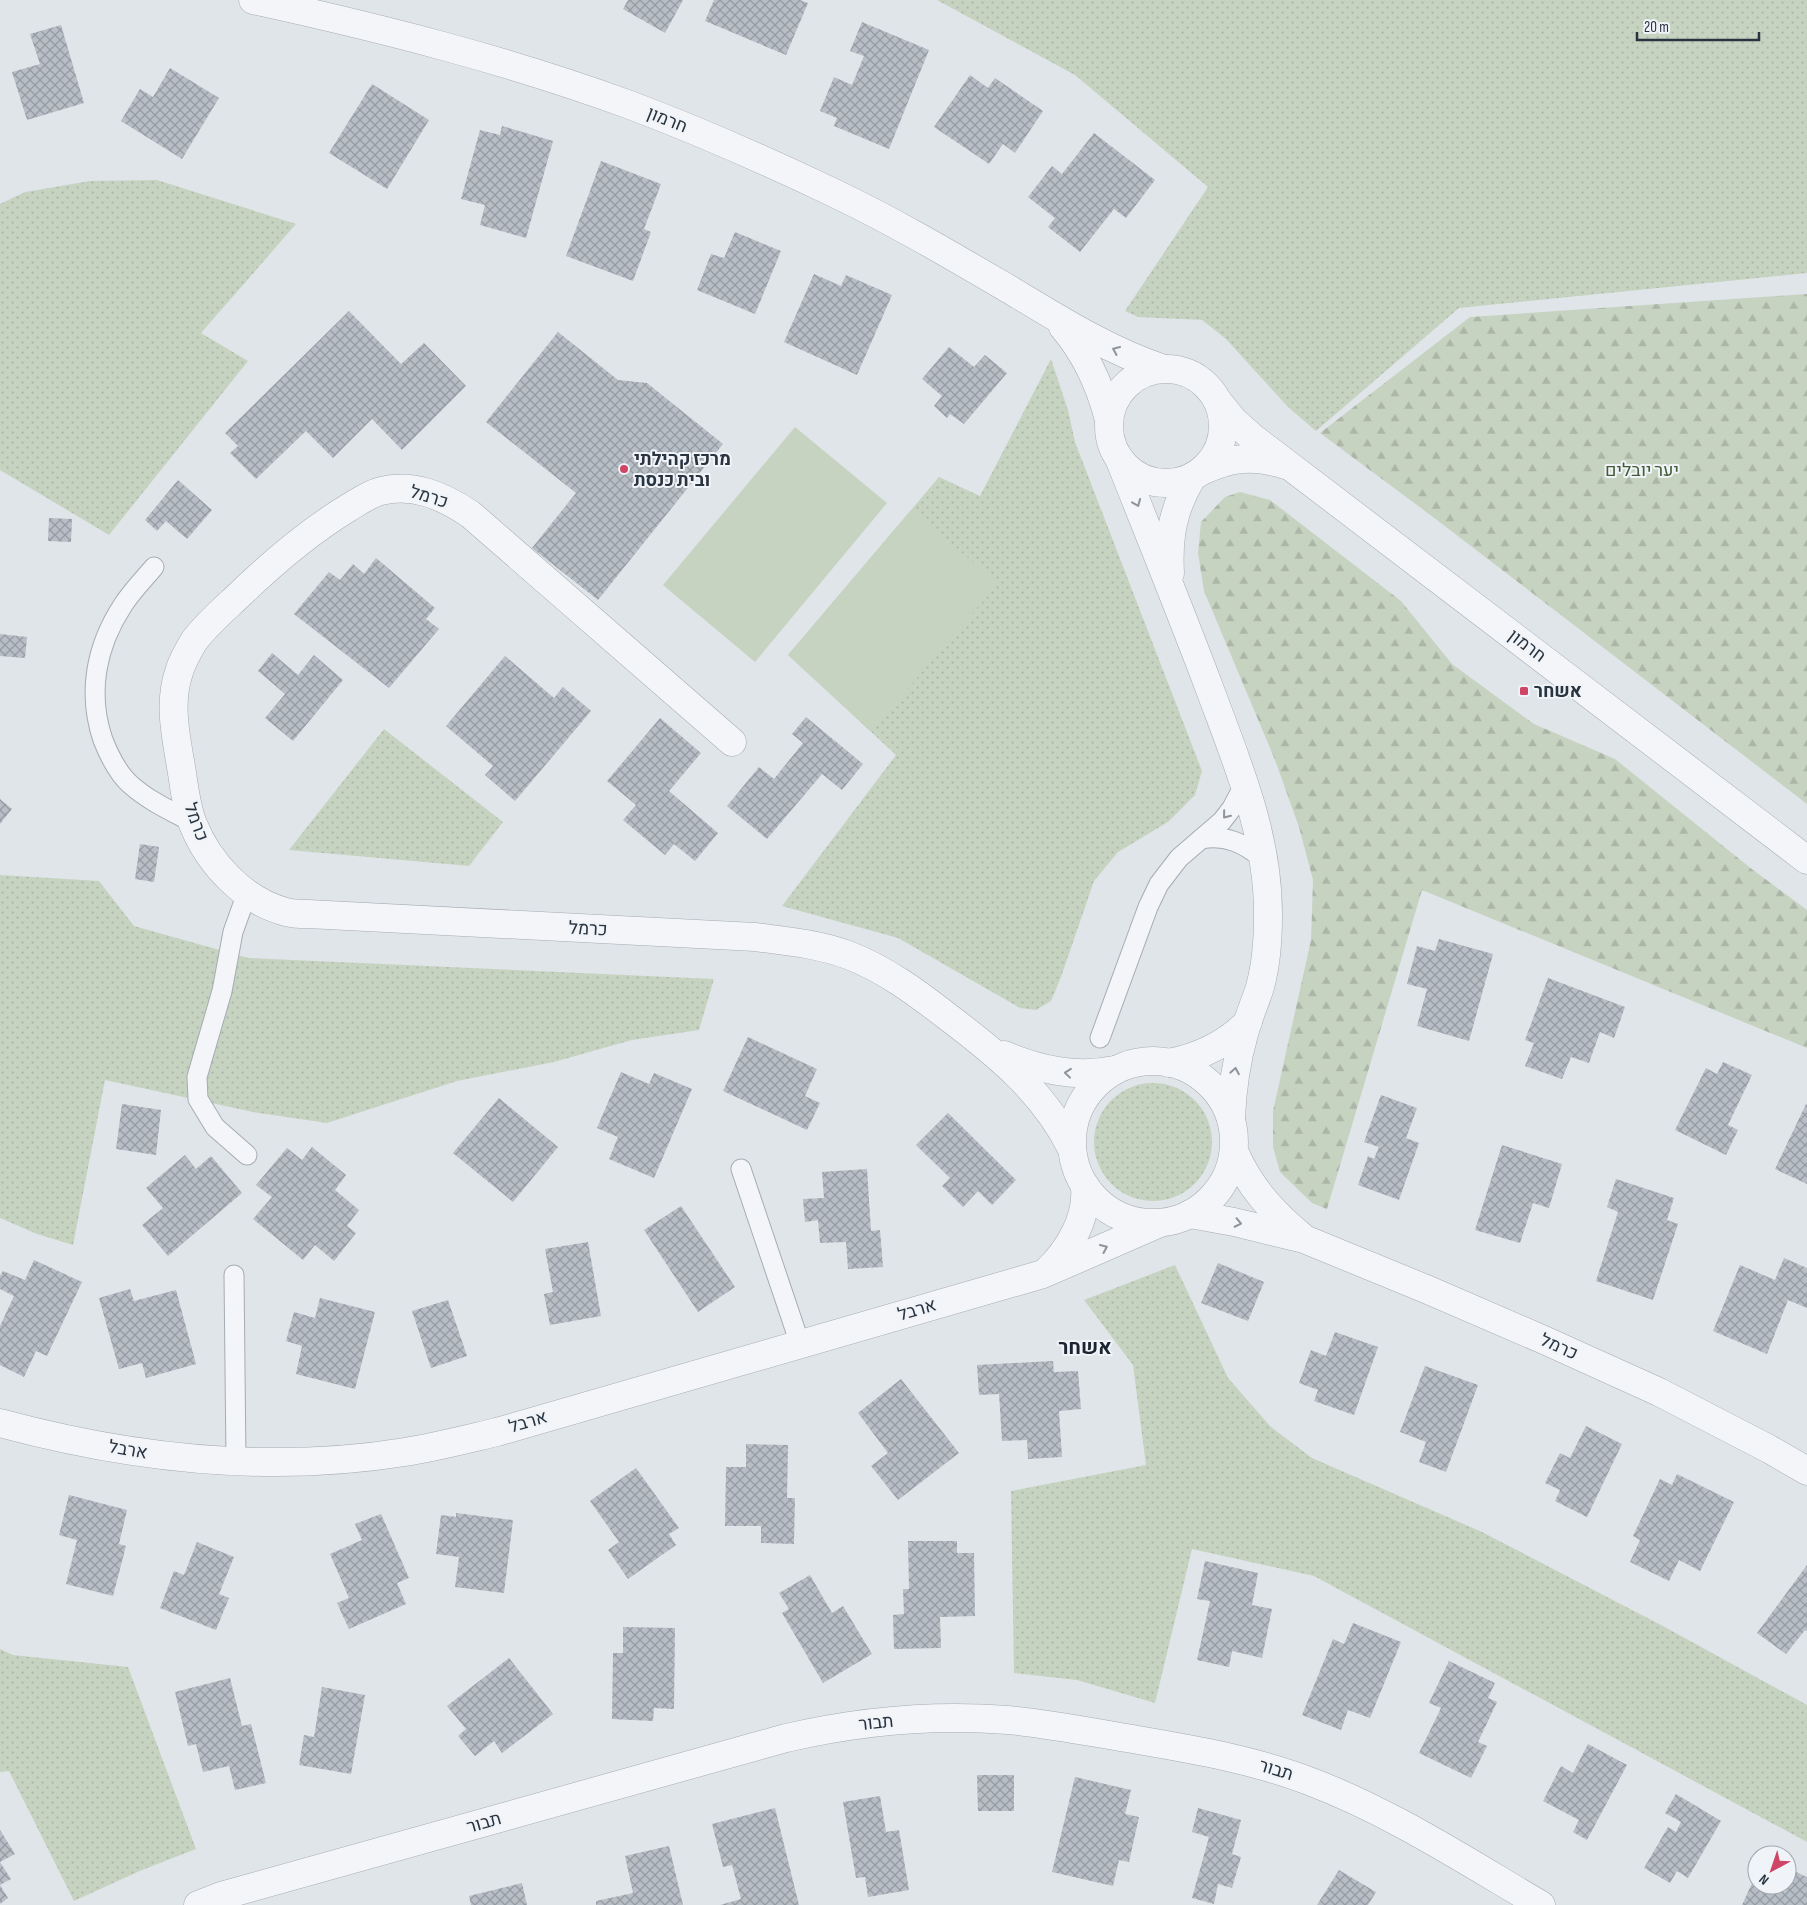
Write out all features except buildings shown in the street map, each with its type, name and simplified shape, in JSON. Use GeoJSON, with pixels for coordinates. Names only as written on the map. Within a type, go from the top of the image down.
{"type":"FeatureCollection","features":[{"type":"Feature","properties":{"kind":"street","name":"חרמון"},"geometry":{"type":"LineString","coordinates":[[253,0],[420,40],[526,70],[630,105],[733,146],[836,194],[942,250],[1116,351],[1161,368]]}},
{"type":"Feature","properties":{"kind":"street"},"geometry":{"type":"LineString","coordinates":[[1051,315],[1083,354],[1096,380],[1109,420],[1111,442],[1171,587],[1254,816],[1267,882],[1266,951],[1260,986],[1235,1070],[1231,1120]]}},
{"type":"Feature","properties":{"kind":"street"},"geometry":{"type":"LineString","coordinates":[[1109,420],[1115,398],[1130,380],[1139,374],[1161,368],[1183,371],[1194,375],[1203,382],[1217,400],[1224,421],[1224,432],[1217,453],[1197,474],[1177,506],[1169,544],[1171,587]]}},
{"type":"Feature","properties":{"kind":"street","name":"חרמון"},"geometry":{"type":"LineString","coordinates":[[1217,400],[1234,421],[1253,438],[1807,860]]}},
{"type":"Feature","properties":{"kind":"street"},"geometry":{"type":"LineString","coordinates":[[1118,458],[1129,470],[1149,481],[1160,483],[1171,483],[1228,460],[1261,459],[1295,470]]}},
{"type":"Feature","properties":{"kind":"street","name":"כרמל"},"geometry":{"type":"LineString","coordinates":[[732,742],[470,514],[440,496],[410,489],[380,491],[366,497],[301,541],[263,573],[213,620],[194,641],[184,656],[175,686],[174,713],[192,822],[201,842],[229,878],[247,893],[266,905],[287,912],[301,914],[755,937],[791,941],[848,955],[890,975],[993,1051]]}},
{"type":"Feature","properties":{"kind":"street"},"geometry":{"type":"LineString","coordinates":[[1170,1063],[1213,1049],[1248,1022]]}},
{"type":"Feature","properties":{"kind":"street"},"geometry":{"type":"LineString","coordinates":[[993,1051],[1025,1063],[1056,1071],[1085,1074],[1116,1069],[1146,1061],[1170,1063],[1192,1070],[1205,1079],[1217,1092],[1225,1105],[1234,1135],[1234,1151],[1231,1166],[1216,1194],[1190,1214],[1176,1220],[1160,1223],[1137,1221],[1114,1213],[1101,1204],[1085,1186],[1075,1164],[1072,1149],[1075,1118],[1081,1103],[1090,1089],[1116,1069]]}},
{"type":"Feature","properties":{"kind":"street"},"geometry":{"type":"LineString","coordinates":[[993,1051],[1040,1099],[1059,1125],[1072,1149]]}},
{"type":"Feature","properties":{"kind":"street"},"geometry":{"type":"LineString","coordinates":[[1234,1151],[1241,1168],[1256,1192],[1274,1212],[1304,1238]]}},
{"type":"Feature","properties":{"kind":"street"},"geometry":{"type":"LineString","coordinates":[[1043,1274],[1064,1252],[1075,1234],[1083,1208],[1085,1186]]}},
{"type":"Feature","properties":{"kind":"street"},"geometry":{"type":"LineString","coordinates":[[1190,1214],[1304,1238]]}},
{"type":"Feature","properties":{"kind":"street","name":"ארבל"},"geometry":{"type":"LineString","coordinates":[[0,1423],[27,1431],[165,1457],[236,1462],[309,1462],[405,1452],[497,1432],[1043,1274],[1160,1223]]}},
{"type":"Feature","properties":{"kind":"street","name":"כרמל"},"geometry":{"type":"LineString","coordinates":[[1304,1238],[1526,1332],[1658,1392],[1769,1449],[1807,1471]]}},
{"type":"Feature","properties":{"kind":"street","name":"תבור"},"geometry":{"type":"LineString","coordinates":[[198,1905],[231,1894],[786,1738],[878,1722],[941,1718],[1008,1720],[1043,1724],[1204,1752],[1276,1770],[1335,1792],[1389,1817],[1541,1905]]}},
{"type":"Feature","properties":{"kind":"lane"},"geometry":{"type":"LineString","coordinates":[[154,567],[123,605],[103,644],[94,683],[97,721],[109,755],[129,784],[157,804],[192,822]]}},
{"type":"Feature","properties":{"kind":"lane"},"geometry":{"type":"LineString","coordinates":[[1100,1038],[1153,894],[1172,866],[1216,828],[1227,815],[1244,786]]}},
{"type":"Feature","properties":{"kind":"lane"},"geometry":{"type":"LineString","coordinates":[[1201,839],[1211,837],[1227,838],[1250,848],[1263,859]]}},
{"type":"Feature","properties":{"kind":"lane"},"geometry":{"type":"LineString","coordinates":[[247,893],[233,932],[222,992],[197,1078],[198,1099],[215,1126],[247,1155]]}},
{"type":"Feature","properties":{"kind":"lane"},"geometry":{"type":"LineString","coordinates":[[741,1169],[800,1344]]}},
{"type":"Feature","properties":{"kind":"lane"},"geometry":{"type":"LineString","coordinates":[[234,1275],[236,1462]]}},
{"type":"Feature","properties":{"kind":"green space"},"geometry":{"type":"Polygon","coordinates":[[[937,0],[1807,0],[1807,273],[1459,308],[1316,431],[1288,407],[1226,339],[1202,320],[1138,317],[1125,311],[1208,187],[1075,75],[937,0]]]}},
{"type":"Feature","properties":{"kind":"green space"},"geometry":{"type":"Polygon","coordinates":[[[157,180],[296,224],[201,333],[248,361],[109,535],[0,470],[0,204],[25,192],[90,181],[157,180]]]}},
{"type":"Feature","properties":{"kind":"green space","name":"יער יובלים"},"geometry":{"type":"Polygon","coordinates":[[[1807,294],[1807,804],[1433,517],[1320,433],[1470,317],[1807,294]]]}},
{"type":"Feature","properties":{"kind":"green space"},"geometry":{"type":"Polygon","coordinates":[[[1051,359],[1068,410],[1075,442],[1202,771],[1195,795],[1168,822],[1118,852],[1094,881],[1051,1001],[1036,1010],[1020,1008],[898,938],[782,906],[896,755],[788,655],[939,477],[980,496],[1051,359]]]}},
{"type":"Feature","properties":{"kind":"green space"},"geometry":{"type":"Polygon","coordinates":[[[795,427],[887,503],[755,662],[663,585],[795,427]]]}},
{"type":"Feature","properties":{"kind":"green space"},"geometry":{"type":"Polygon","coordinates":[[[1240,492],[1270,500],[1401,601],[1452,664],[1534,724],[1615,759],[1753,870],[1807,910],[1807,1048],[1422,890],[1327,1209],[1312,1203],[1280,1172],[1273,1147],[1273,1111],[1311,940],[1313,880],[1299,827],[1275,760],[1204,591],[1198,553],[1201,522],[1225,497],[1240,492]]]}},
{"type":"Feature","properties":{"kind":"green space"},"geometry":{"type":"Polygon","coordinates":[[[912,509],[998,584],[871,731],[788,655],[912,509]]]}},
{"type":"Feature","properties":{"kind":"green space"},"geometry":{"type":"Polygon","coordinates":[[[384,729],[503,822],[469,866],[289,850],[384,729]]]}},
{"type":"Feature","properties":{"kind":"green space"},"geometry":{"type":"Polygon","coordinates":[[[0,875],[99,881],[134,926],[248,958],[714,979],[699,1030],[632,1040],[554,1062],[457,1081],[327,1123],[253,1112],[105,1080],[73,1245],[37,1234],[0,1218],[0,875]]]}},
{"type":"Feature","properties":{"kind":"green space"},"geometry":{"type":"Polygon","coordinates":[[[1153,1083],[1176,1088],[1195,1100],[1207,1119],[1212,1142],[1207,1165],[1195,1184],[1176,1196],[1153,1201],[1130,1196],[1111,1184],[1099,1165],[1094,1142],[1099,1119],[1111,1100],[1130,1088],[1153,1083]]]}},
{"type":"Feature","properties":{"kind":"green space"},"geometry":{"type":"Polygon","coordinates":[[[1175,1265],[1228,1378],[1271,1427],[1312,1458],[1482,1532],[1661,1625],[1807,1705],[1807,1842],[1314,1576],[1192,1549],[1155,1703],[1077,1680],[1014,1673],[1011,1491],[1146,1465],[1133,1365],[1084,1300],[1175,1265]]]}},
{"type":"Feature","properties":{"kind":"green space"},"geometry":{"type":"Polygon","coordinates":[[[0,1649],[13,1655],[128,1667],[196,1849],[142,1870],[74,1901],[9,1771],[0,1772],[0,1649]]]}},
{"type":"Feature","properties":{"kind":"place","name":"מרכז קהילתי ובית כנסת"},"geometry":{"type":"Point","coordinates":[624,469]}},
{"type":"Feature","properties":{"kind":"place","name":"אשחר"},"geometry":{"type":"Point","coordinates":[1524,691]}},
{"type":"Feature","properties":{"kind":"district","name":"אשחר"},"geometry":{"type":"Point","coordinates":[1085,1348]}}]}
